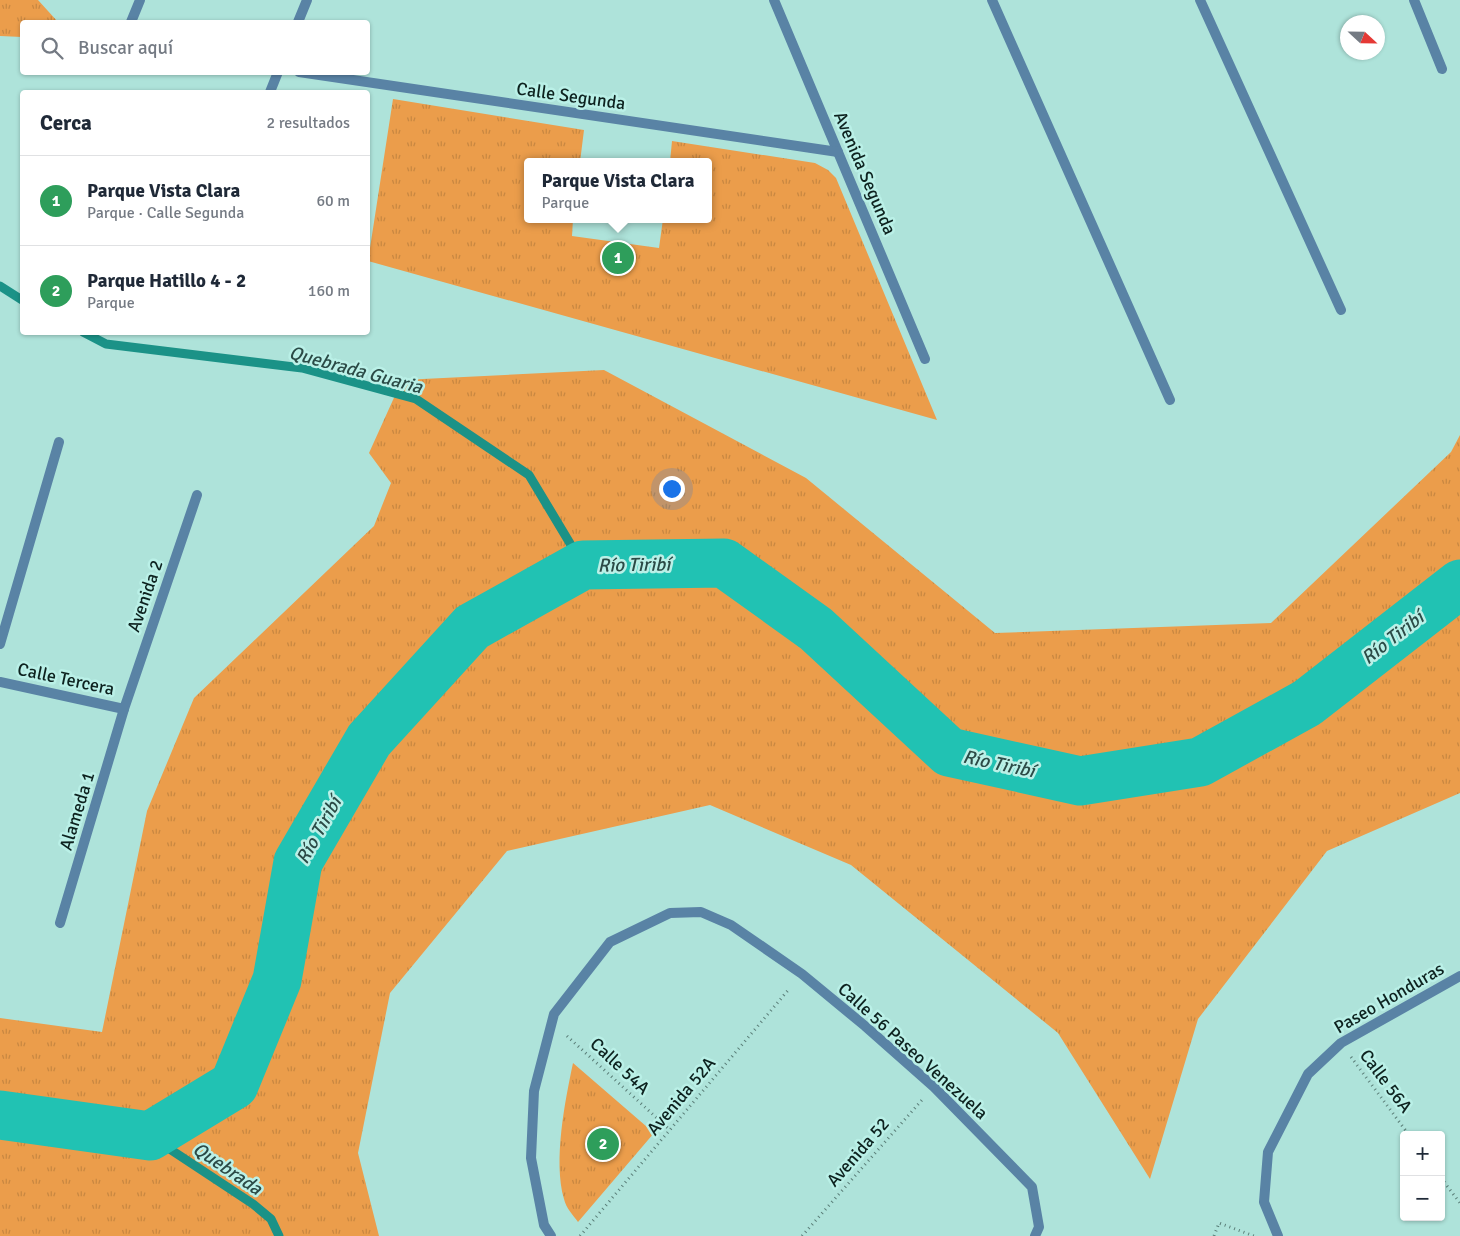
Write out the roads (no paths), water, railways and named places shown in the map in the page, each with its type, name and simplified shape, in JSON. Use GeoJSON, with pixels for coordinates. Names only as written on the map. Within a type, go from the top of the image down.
{"type":"FeatureCollection","features":[{"type":"Feature","properties":{"kind":"street"},"geometry":{"type":"LineString","coordinates":[[132,20],[140,0]]}},
{"type":"Feature","properties":{"kind":"street"},"geometry":{"type":"LineString","coordinates":[[299,20],[307,0]]}},
{"type":"Feature","properties":{"kind":"street","name":"Avenida Segunda"},"geometry":{"type":"LineString","coordinates":[[774,0],[925,359]]}},
{"type":"Feature","properties":{"kind":"street"},"geometry":{"type":"LineString","coordinates":[[992,0],[1170,400]]}},
{"type":"Feature","properties":{"kind":"street"},"geometry":{"type":"LineString","coordinates":[[1200,0],[1341,310]]}},
{"type":"Feature","properties":{"kind":"street"},"geometry":{"type":"LineString","coordinates":[[1414,0],[1442,69]]}},
{"type":"Feature","properties":{"kind":"street"},"geometry":{"type":"LineString","coordinates":[[271,90],[277,75]]}},
{"type":"Feature","properties":{"kind":"street","name":"Calle Segunda"},"geometry":{"type":"LineString","coordinates":[[320,75],[838,152]]}},
{"type":"Feature","properties":{"kind":"street"},"geometry":{"type":"LineString","coordinates":[[0,644],[60,442]]}},
{"type":"Feature","properties":{"kind":"street","name":"Avenida 2"},"geometry":{"type":"LineString","coordinates":[[124,708],[197,494]]}},
{"type":"Feature","properties":{"kind":"street","name":"Calle Tercera"},"geometry":{"type":"LineString","coordinates":[[0,682],[124,708]]}},
{"type":"Feature","properties":{"kind":"street","name":"Alameda 1"},"geometry":{"type":"LineString","coordinates":[[60,923],[124,708]]}},
{"type":"Feature","properties":{"kind":"street","name":"Calle 56 Paseo Venezuela"},"geometry":{"type":"LineString","coordinates":[[551,1236],[544,1225],[531,1158],[534,1091],[554,1014],[610,942],[670,913],[701,912],[731,925],[802,974],[934,1086],[1032,1187],[1037,1231]]}},
{"type":"Feature","properties":{"kind":"street","name":"Paseo Honduras"},"geometry":{"type":"LineString","coordinates":[[1278,1236],[1264,1202],[1268,1152],[1308,1074],[1341,1043],[1460,976]]}},
{"type":"Feature","properties":{"kind":"waterway","name":"Quebrada Guaria"},"geometry":{"type":"LineString","coordinates":[[0,286],[20,299]]}},
{"type":"Feature","properties":{"kind":"waterway","name":"Quebrada Guaria"},"geometry":{"type":"LineString","coordinates":[[89,335],[106,344],[302,368],[416,399],[529,475],[583,565]]}},
{"type":"Feature","properties":{"kind":"waterway","name":"Río Tiribí"},"geometry":{"type":"LineString","coordinates":[[0,1115],[150,1136],[234,1085],[277,980],[298,862],[369,740],[472,627],[583,565],[724,563],[816,629],[949,752],[1080,781],[1200,762],[1307,703],[1460,584]]}},
{"type":"Feature","properties":{"kind":"waterway","name":"Quebrada"},"geometry":{"type":"LineString","coordinates":[[150,1136],[253,1204],[271,1219],[279,1236]]}},
{"type":"Feature","properties":{"kind":"place","name":"Parque Vista Clara"},"geometry":{"type":"Point","coordinates":[618,258]}},
{"type":"Feature","properties":{"kind":"place","name":"Parque Hatillo 4 - 2"},"geometry":{"type":"Point","coordinates":[603,1144]}}]}
